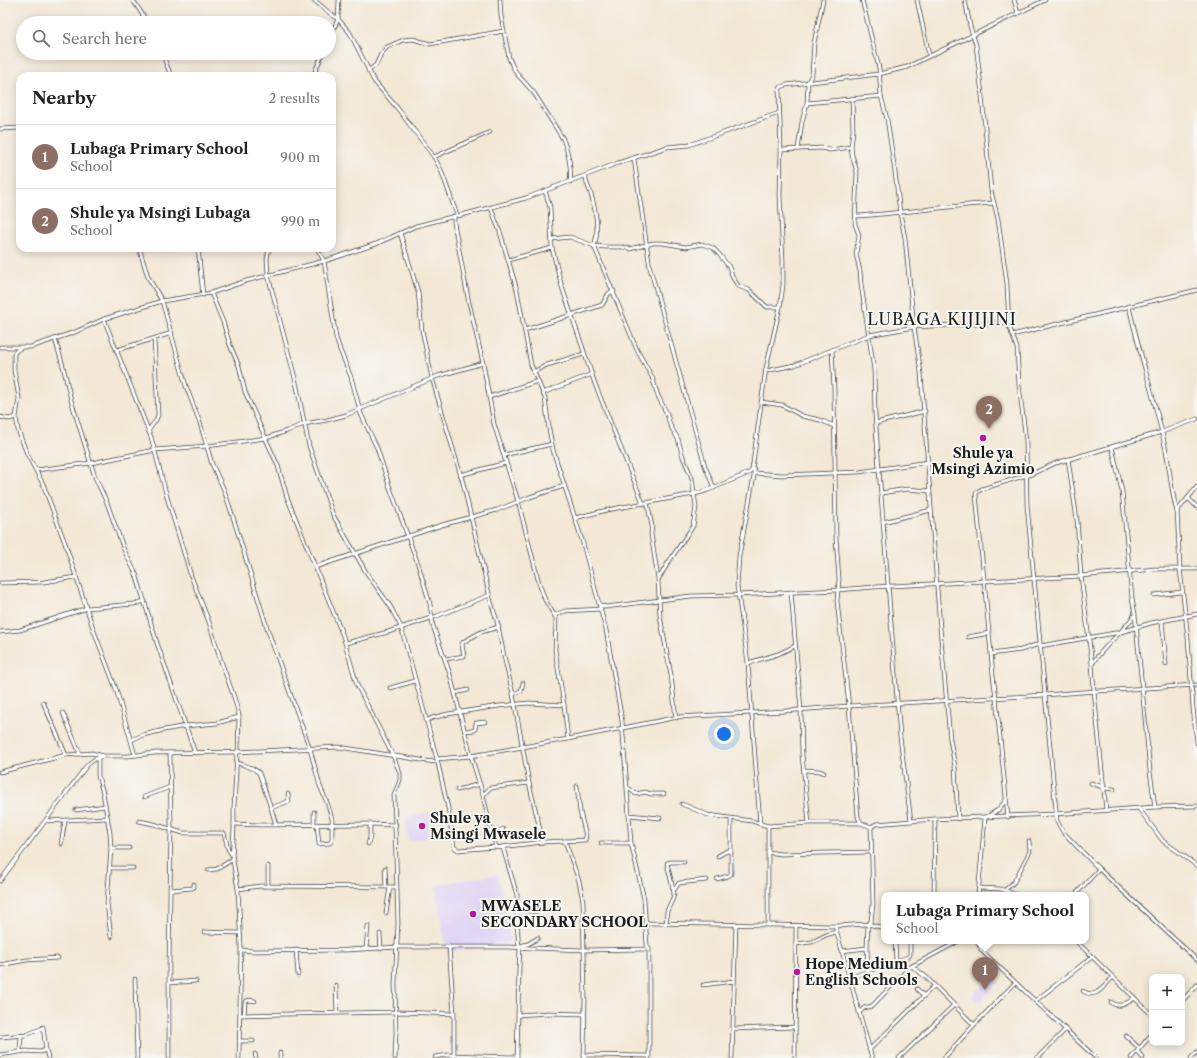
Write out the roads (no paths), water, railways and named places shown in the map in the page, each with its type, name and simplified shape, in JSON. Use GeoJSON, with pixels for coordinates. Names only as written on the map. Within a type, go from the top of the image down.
{"type":"FeatureCollection","features":[{"type":"Feature","properties":{"kind":"street"},"geometry":{"type":"LineString","coordinates":[[133,0],[143,16]]}},
{"type":"Feature","properties":{"kind":"street"},"geometry":{"type":"LineString","coordinates":[[314,0],[334,16]]}},
{"type":"Feature","properties":{"kind":"street"},"geometry":{"type":"LineString","coordinates":[[336,24],[338,19],[339,0]]}},
{"type":"Feature","properties":{"kind":"street"},"geometry":{"type":"LineString","coordinates":[[500,0],[500,12],[509,58],[514,70],[534,93],[564,139],[570,172],[570,182]]}},
{"type":"Feature","properties":{"kind":"street"},"geometry":{"type":"LineString","coordinates":[[798,149],[802,122],[807,103],[808,82],[812,74],[814,43],[823,0]]}},
{"type":"Feature","properties":{"kind":"street"},"geometry":{"type":"LineString","coordinates":[[862,0],[879,74],[881,96],[887,119],[900,213],[905,238],[914,327],[921,373],[940,628],[950,739],[955,767],[958,818]]}},
{"type":"Feature","properties":{"kind":"street"},"geometry":{"type":"LineString","coordinates":[[917,0],[930,55]]}},
{"type":"Feature","properties":{"kind":"street"},"geometry":{"type":"LineString","coordinates":[[965,0],[972,35],[976,45],[991,191],[998,219],[1007,284],[1008,322],[1017,348],[1019,385],[1026,441],[1027,505],[1056,814],[1060,828],[1099,869],[1197,960]]}},
{"type":"Feature","properties":{"kind":"street"},"geometry":{"type":"LineString","coordinates":[[1014,0],[1018,13]]}},
{"type":"Feature","properties":{"kind":"street"},"geometry":{"type":"LineString","coordinates":[[760,824],[748,663],[737,596],[739,556],[754,472],[761,402],[780,307],[783,277],[780,195],[781,150],[779,91],[781,87],[786,85],[879,74],[907,67],[1045,0]]}},
{"type":"Feature","properties":{"kind":"street"},"geometry":{"type":"LineString","coordinates":[[338,19],[357,44],[368,71],[382,91],[425,144],[441,170],[455,216],[468,298],[483,362],[494,424],[518,501],[539,583],[545,600],[555,615],[555,650],[568,739]]}},
{"type":"Feature","properties":{"kind":"street"},"geometry":{"type":"LineString","coordinates":[[368,71],[376,65],[381,54],[387,47],[404,40],[413,39],[430,44],[504,31]]}},
{"type":"Feature","properties":{"kind":"street"},"geometry":{"type":"LineString","coordinates":[[165,60],[169,72]]}},
{"type":"Feature","properties":{"kind":"street"},"geometry":{"type":"LineString","coordinates":[[315,72],[320,60]]}},
{"type":"Feature","properties":{"kind":"street"},"geometry":{"type":"LineString","coordinates":[[807,103],[881,96]]}},
{"type":"Feature","properties":{"kind":"street"},"geometry":{"type":"LineString","coordinates":[[852,99],[853,131],[851,147],[856,172],[856,224],[859,235],[856,254],[860,271],[860,284],[874,370],[879,470],[900,737],[911,821]]}},
{"type":"Feature","properties":{"kind":"street"},"geometry":{"type":"LineString","coordinates":[[0,347],[24,347],[37,345],[104,319],[162,301],[203,295],[238,283],[324,261],[376,244],[416,226],[491,208],[570,182],[606,167],[667,147],[689,145],[779,113]]}},
{"type":"Feature","properties":{"kind":"street"},"geometry":{"type":"LineString","coordinates":[[0,129],[16,128]]}},
{"type":"Feature","properties":{"kind":"street"},"geometry":{"type":"LineString","coordinates":[[434,157],[490,132]]}},
{"type":"Feature","properties":{"kind":"street"},"geometry":{"type":"LineString","coordinates":[[781,150],[821,148],[830,150],[851,147]]}},
{"type":"Feature","properties":{"kind":"street"},"geometry":{"type":"LineString","coordinates":[[634,159],[650,268],[705,466],[714,488]]}},
{"type":"Feature","properties":{"kind":"street"},"geometry":{"type":"LineString","coordinates":[[586,176],[586,182],[595,216],[596,234],[594,246],[614,291],[637,350],[652,377],[670,425],[678,439],[683,457],[692,478],[696,508],[693,527],[658,580]]}},
{"type":"Feature","properties":{"kind":"street"},"geometry":{"type":"LineString","coordinates":[[544,191],[550,207],[552,248],[571,315],[584,354],[645,502],[652,526],[651,534],[658,580],[660,616],[673,687],[676,718]]}},
{"type":"Feature","properties":{"kind":"street"},"geometry":{"type":"LineString","coordinates":[[856,216],[993,203]]}},
{"type":"Feature","properties":{"kind":"street"},"geometry":{"type":"LineString","coordinates":[[491,208],[517,290],[533,372],[546,403],[552,444],[601,609],[613,663],[622,728],[630,843],[644,899],[649,949],[649,1057],[584,1057],[584,950],[582,895],[579,880],[565,841]]}},
{"type":"Feature","properties":{"kind":"street"},"geometry":{"type":"LineString","coordinates":[[400,233],[418,292],[422,330],[432,378],[460,475],[499,627],[542,842]]}},
{"type":"Feature","properties":{"kind":"street"},"geometry":{"type":"LineString","coordinates":[[552,239],[570,237],[594,246],[623,247],[630,249],[646,244],[662,243],[686,247],[699,244],[713,248],[729,267],[732,278],[738,286],[749,290],[767,307],[780,307]]}},
{"type":"Feature","properties":{"kind":"street"},"geometry":{"type":"LineString","coordinates":[[508,260],[552,248]]}},
{"type":"Feature","properties":{"kind":"street"},"geometry":{"type":"LineString","coordinates":[[140,252],[148,277],[162,301],[186,386],[212,464],[224,490],[268,631],[310,749],[318,780],[328,805],[332,824],[332,842],[329,844],[318,843],[314,812]]}},
{"type":"Feature","properties":{"kind":"street"},"geometry":{"type":"LineString","coordinates":[[198,252],[203,295]]}},
{"type":"Feature","properties":{"kind":"street"},"geometry":{"type":"LineString","coordinates":[[268,252],[268,275],[274,303],[296,382],[309,446],[333,515],[372,582],[390,606],[401,627],[437,760],[448,808],[455,849],[466,850],[542,842],[580,841],[586,839],[580,812],[577,786]]}},
{"type":"Feature","properties":{"kind":"street"},"geometry":{"type":"LineString","coordinates":[[319,252],[324,261],[336,338],[351,377],[360,410],[377,448],[393,496],[409,536],[430,604],[431,618],[437,638],[446,659],[471,756],[483,795],[488,822],[496,846]]}},
{"type":"Feature","properties":{"kind":"street"},"geometry":{"type":"LineString","coordinates":[[1012,335],[1197,290]]}},
{"type":"Feature","properties":{"kind":"street"},"geometry":{"type":"LineString","coordinates":[[525,330],[602,305],[609,293],[614,291]]}},
{"type":"Feature","properties":{"kind":"street"},"geometry":{"type":"LineString","coordinates":[[211,293],[239,366],[245,392],[278,466],[287,497],[346,643],[357,685],[393,756],[401,776],[394,794],[398,923],[394,983],[396,1012],[395,1058]]}},
{"type":"Feature","properties":{"kind":"street"},"geometry":{"type":"LineString","coordinates":[[1129,306],[1162,432],[1169,464],[1174,503],[1178,513]]}},
{"type":"Feature","properties":{"kind":"street"},"geometry":{"type":"LineString","coordinates":[[104,319],[155,450],[167,497],[172,509],[191,576],[209,622],[234,697],[239,717],[232,857],[238,889],[241,950],[239,1058]]}},
{"type":"Feature","properties":{"kind":"street"},"geometry":{"type":"LineString","coordinates":[[766,371],[795,365],[869,335],[914,327],[1008,322]]}},
{"type":"Feature","properties":{"kind":"street"},"geometry":{"type":"LineString","coordinates":[[117,350],[172,333]]}},
{"type":"Feature","properties":{"kind":"street"},"geometry":{"type":"LineString","coordinates":[[55,339],[71,400],[91,463],[124,550],[136,574],[157,643],[195,753]]}},
{"type":"Feature","properties":{"kind":"street"},"geometry":{"type":"LineString","coordinates":[[148,431],[158,415],[154,339]]}},
{"type":"Feature","properties":{"kind":"street"},"geometry":{"type":"LineString","coordinates":[[24,347],[16,351],[14,354],[14,370],[19,398],[16,417],[18,430],[65,542],[76,578],[113,682],[135,755]]}},
{"type":"Feature","properties":{"kind":"street"},"geometry":{"type":"LineString","coordinates":[[832,350],[836,538],[839,579],[837,590],[838,611],[849,706],[858,816],[861,823]]}},
{"type":"Feature","properties":{"kind":"street"},"geometry":{"type":"LineString","coordinates":[[533,372],[548,365],[584,354]]}},
{"type":"Feature","properties":{"kind":"street"},"geometry":{"type":"LineString","coordinates":[[36,470],[91,463],[155,450],[207,446],[266,438],[304,424],[332,419],[360,410],[432,378],[483,362]]}},
{"type":"Feature","properties":{"kind":"street"},"geometry":{"type":"LineString","coordinates":[[543,393],[592,374]]}},
{"type":"Feature","properties":{"kind":"street"},"geometry":{"type":"LineString","coordinates":[[488,397],[538,382]]}},
{"type":"Feature","properties":{"kind":"street"},"geometry":{"type":"LineString","coordinates":[[761,402],[782,405],[802,416],[820,420],[834,426]]}},
{"type":"Feature","properties":{"kind":"street"},"geometry":{"type":"LineString","coordinates":[[876,423],[925,411]]}},
{"type":"Feature","properties":{"kind":"street"},"geometry":{"type":"LineString","coordinates":[[0,418],[9,419],[16,417]]}},
{"type":"Feature","properties":{"kind":"street"},"geometry":{"type":"LineString","coordinates":[[1008,817],[976,492],[1027,475],[1068,459],[1162,432],[1197,418]]}},
{"type":"Feature","properties":{"kind":"street"},"geometry":{"type":"LineString","coordinates":[[504,455],[552,444]]}},
{"type":"Feature","properties":{"kind":"street"},"geometry":{"type":"LineString","coordinates":[[1112,447],[1122,491],[1155,807]]}},
{"type":"Feature","properties":{"kind":"street"},"geometry":{"type":"LineString","coordinates":[[1068,459],[1077,520],[1081,576],[1092,664],[1106,810]]}},
{"type":"Feature","properties":{"kind":"street"},"geometry":{"type":"LineString","coordinates":[[754,472],[782,475],[859,472],[928,462]]}},
{"type":"Feature","properties":{"kind":"street"},"geometry":{"type":"LineString","coordinates":[[460,475],[506,463]]}},
{"type":"Feature","properties":{"kind":"street"},"geometry":{"type":"LineString","coordinates":[[575,518],[645,502],[694,494],[714,488],[750,473],[754,467]]}},
{"type":"Feature","properties":{"kind":"street"},"geometry":{"type":"LineString","coordinates":[[315,567],[442,525],[471,518],[564,486]]}},
{"type":"Feature","properties":{"kind":"street"},"geometry":{"type":"LineString","coordinates":[[1197,487],[1177,511],[1182,592],[1197,743]]}},
{"type":"Feature","properties":{"kind":"street"},"geometry":{"type":"LineString","coordinates":[[881,493],[907,489],[930,491]]}},
{"type":"Feature","properties":{"kind":"street"},"geometry":{"type":"LineString","coordinates":[[1188,498],[1197,507]]}},
{"type":"Feature","properties":{"kind":"street"},"geometry":{"type":"LineString","coordinates":[[883,522],[931,510]]}},
{"type":"Feature","properties":{"kind":"street"},"geometry":{"type":"LineString","coordinates":[[555,615],[566,612],[601,609],[606,607],[691,596],[737,596],[889,586],[1034,579],[1180,568],[1197,569]]}},
{"type":"Feature","properties":{"kind":"street"},"geometry":{"type":"LineString","coordinates":[[0,582],[44,582],[76,578]]}},
{"type":"Feature","properties":{"kind":"street"},"geometry":{"type":"LineString","coordinates":[[791,592],[809,824]]}},
{"type":"Feature","properties":{"kind":"street"},"geometry":{"type":"LineString","coordinates":[[1154,595],[1182,592]]}},
{"type":"Feature","properties":{"kind":"street"},"geometry":{"type":"LineString","coordinates":[[346,643],[431,618],[476,602],[490,595]]}},
{"type":"Feature","properties":{"kind":"street"},"geometry":{"type":"LineString","coordinates":[[0,632],[20,630],[87,608],[134,604],[145,601]]}},
{"type":"Feature","properties":{"kind":"street"},"geometry":{"type":"LineString","coordinates":[[601,609],[606,607]]}},
{"type":"Feature","properties":{"kind":"street"},"geometry":{"type":"LineString","coordinates":[[1092,664],[1100,652],[1121,632],[1135,614]]}},
{"type":"Feature","properties":{"kind":"street"},"geometry":{"type":"LineString","coordinates":[[991,654],[1121,632],[1136,627],[1197,614]]}},
{"type":"Feature","properties":{"kind":"street"},"geometry":{"type":"LineString","coordinates":[[1162,621],[1166,664]]}},
{"type":"Feature","properties":{"kind":"street"},"geometry":{"type":"LineString","coordinates":[[446,659],[464,656],[463,642],[481,632],[499,627]]}},
{"type":"Feature","properties":{"kind":"street"},"geometry":{"type":"LineString","coordinates":[[968,637],[989,633]]}},
{"type":"Feature","properties":{"kind":"street"},"geometry":{"type":"LineString","coordinates":[[748,663],[778,654],[796,646]]}},
{"type":"Feature","properties":{"kind":"street"},"geometry":{"type":"LineString","coordinates":[[390,688],[415,681]]}},
{"type":"Feature","properties":{"kind":"street"},"geometry":{"type":"LineString","coordinates":[[513,694],[522,691],[523,683]]}},
{"type":"Feature","properties":{"kind":"street"},"geometry":{"type":"LineString","coordinates":[[0,772],[66,756],[92,753],[103,756],[339,747],[393,756],[437,760],[471,756],[568,739],[676,718],[1197,685]]}},
{"type":"Feature","properties":{"kind":"street"},"geometry":{"type":"LineString","coordinates":[[455,693],[468,690]]}},
{"type":"Feature","properties":{"kind":"street"},"geometry":{"type":"LineString","coordinates":[[43,702],[66,756]]}},
{"type":"Feature","properties":{"kind":"street"},"geometry":{"type":"LineString","coordinates":[[426,721],[432,718],[460,712],[499,706],[533,703],[564,705]]}},
{"type":"Feature","properties":{"kind":"street"},"geometry":{"type":"LineString","coordinates":[[63,713],[80,754]]}},
{"type":"Feature","properties":{"kind":"street"},"geometry":{"type":"LineString","coordinates":[[131,740],[143,735],[186,726],[217,723],[239,717]]}},
{"type":"Feature","properties":{"kind":"street"},"geometry":{"type":"LineString","coordinates":[[465,731],[475,730],[476,724],[485,722]]}},
{"type":"Feature","properties":{"kind":"street"},"geometry":{"type":"LineString","coordinates":[[169,1058],[171,830],[170,753]]}},
{"type":"Feature","properties":{"kind":"street"},"geometry":{"type":"LineString","coordinates":[[0,881],[88,764],[103,756]]}},
{"type":"Feature","properties":{"kind":"street"},"geometry":{"type":"LineString","coordinates":[[98,758],[98,776],[108,818],[111,848],[107,902],[110,936]]}},
{"type":"Feature","properties":{"kind":"street"},"geometry":{"type":"LineString","coordinates":[[236,762],[256,770],[259,773],[276,825]]}},
{"type":"Feature","properties":{"kind":"street"},"geometry":{"type":"LineString","coordinates":[[804,770],[820,771],[824,773]]}},
{"type":"Feature","properties":{"kind":"street"},"geometry":{"type":"LineString","coordinates":[[483,795],[490,788],[530,782]]}},
{"type":"Feature","properties":{"kind":"street"},"geometry":{"type":"LineString","coordinates":[[1091,783],[1103,788],[1114,789]]}},
{"type":"Feature","properties":{"kind":"street"},"geometry":{"type":"LineString","coordinates":[[457,790],[480,784]]}},
{"type":"Feature","properties":{"kind":"street"},"geometry":{"type":"LineString","coordinates":[[144,797],[170,787]]}},
{"type":"Feature","properties":{"kind":"street"},"geometry":{"type":"LineString","coordinates":[[627,787],[636,794],[645,792],[651,794],[664,794]]}},
{"type":"Feature","properties":{"kind":"street"},"geometry":{"type":"LineString","coordinates":[[271,808],[289,801],[288,794]]}},
{"type":"Feature","properties":{"kind":"street"},"geometry":{"type":"LineString","coordinates":[[985,818],[998,810],[1006,800]]}},
{"type":"Feature","properties":{"kind":"street"},"geometry":{"type":"LineString","coordinates":[[682,804],[708,815],[768,826],[861,823],[871,827]]}},
{"type":"Feature","properties":{"kind":"street"},"geometry":{"type":"LineString","coordinates":[[76,810],[105,806]]}},
{"type":"Feature","properties":{"kind":"street"},"geometry":{"type":"LineString","coordinates":[[871,827],[873,824],[879,823],[934,819],[1008,817],[1155,807],[1197,806]]}},
{"type":"Feature","properties":{"kind":"street"},"geometry":{"type":"LineString","coordinates":[[1139,809],[1163,841],[1197,866]]}},
{"type":"Feature","properties":{"kind":"street"},"geometry":{"type":"LineString","coordinates":[[629,815],[660,818]]}},
{"type":"Feature","properties":{"kind":"street"},"geometry":{"type":"LineString","coordinates":[[46,821],[108,818]]}},
{"type":"Feature","properties":{"kind":"street"},"geometry":{"type":"LineString","coordinates":[[978,892],[985,818]]}},
{"type":"Feature","properties":{"kind":"street"},"geometry":{"type":"LineString","coordinates":[[717,879],[731,874],[731,819]]}},
{"type":"Feature","properties":{"kind":"street"},"geometry":{"type":"LineString","coordinates":[[934,819],[934,892]]}},
{"type":"Feature","properties":{"kind":"street"},"geometry":{"type":"LineString","coordinates":[[61,844],[65,821]]}},
{"type":"Feature","properties":{"kind":"street"},"geometry":{"type":"LineString","coordinates":[[139,821],[182,833],[224,833],[228,849],[232,857]]}},
{"type":"Feature","properties":{"kind":"street"},"geometry":{"type":"LineString","coordinates":[[234,824],[396,825]]}},
{"type":"Feature","properties":{"kind":"street"},"geometry":{"type":"LineString","coordinates":[[368,844],[370,837],[370,824]]}},
{"type":"Feature","properties":{"kind":"street"},"geometry":{"type":"LineString","coordinates":[[768,826],[768,925]]}},
{"type":"Feature","properties":{"kind":"street"},"geometry":{"type":"LineString","coordinates":[[868,971],[868,924],[871,918],[872,904],[871,827]]}},
{"type":"Feature","properties":{"kind":"street"},"geometry":{"type":"LineString","coordinates":[[492,833],[503,829]]}},
{"type":"Feature","properties":{"kind":"street"},"geometry":{"type":"LineString","coordinates":[[1005,890],[1014,882],[1029,853],[1029,841]]}},
{"type":"Feature","properties":{"kind":"street"},"geometry":{"type":"LineString","coordinates":[[601,843],[630,843]]}},
{"type":"Feature","properties":{"kind":"street"},"geometry":{"type":"LineString","coordinates":[[435,1057],[517,1058],[520,947],[517,913],[518,901],[503,848],[501,847]]}},
{"type":"Feature","properties":{"kind":"street"},"geometry":{"type":"LineString","coordinates":[[111,848],[129,848]]}},
{"type":"Feature","properties":{"kind":"street"},"geometry":{"type":"LineString","coordinates":[[718,856],[731,850]]}},
{"type":"Feature","properties":{"kind":"street"},"geometry":{"type":"LineString","coordinates":[[768,852],[787,854],[871,852]]}},
{"type":"Feature","properties":{"kind":"street"},"geometry":{"type":"LineString","coordinates":[[208,870],[218,869],[232,857]]}},
{"type":"Feature","properties":{"kind":"street"},"geometry":{"type":"LineString","coordinates":[[674,892],[667,863],[684,862]]}},
{"type":"Feature","properties":{"kind":"street"},"geometry":{"type":"LineString","coordinates":[[268,866],[268,886]]}},
{"type":"Feature","properties":{"kind":"street"},"geometry":{"type":"LineString","coordinates":[[109,868],[133,868]]}},
{"type":"Feature","properties":{"kind":"street"},"geometry":{"type":"LineString","coordinates":[[385,868],[388,887],[386,913]]}},
{"type":"Feature","properties":{"kind":"street"},"geometry":{"type":"LineString","coordinates":[[1078,892],[1099,869]]}},
{"type":"Feature","properties":{"kind":"street"},"geometry":{"type":"LineString","coordinates":[[666,924],[667,911],[676,886],[679,883],[707,880]]}},
{"type":"Feature","properties":{"kind":"street"},"geometry":{"type":"LineString","coordinates":[[170,890],[193,888],[194,884]]}},
{"type":"Feature","properties":{"kind":"street"},"geometry":{"type":"LineString","coordinates":[[238,889],[268,886],[396,887]]}},
{"type":"Feature","properties":{"kind":"street"},"geometry":{"type":"LineString","coordinates":[[979,888],[1000,889],[1010,892]]}},
{"type":"Feature","properties":{"kind":"street"},"geometry":{"type":"LineString","coordinates":[[517,913],[537,916]]}},
{"type":"Feature","properties":{"kind":"street"},"geometry":{"type":"LineString","coordinates":[[646,924],[796,926],[858,926],[868,924],[881,927]]}},
{"type":"Feature","properties":{"kind":"street"},"geometry":{"type":"LineString","coordinates":[[732,1058],[736,924]]}},
{"type":"Feature","properties":{"kind":"street"},"geometry":{"type":"LineString","coordinates":[[366,949],[368,926]]}},
{"type":"Feature","properties":{"kind":"street"},"geometry":{"type":"LineString","coordinates":[[795,1058],[796,926]]}},
{"type":"Feature","properties":{"kind":"street"},"geometry":{"type":"LineString","coordinates":[[835,926],[872,1058]]}},
{"type":"Feature","properties":{"kind":"street"},"geometry":{"type":"LineString","coordinates":[[204,932],[239,933]]}},
{"type":"Feature","properties":{"kind":"street"},"geometry":{"type":"LineString","coordinates":[[796,944],[812,942],[836,932]]}},
{"type":"Feature","properties":{"kind":"street"},"geometry":{"type":"LineString","coordinates":[[380,934],[380,949]]}},
{"type":"Feature","properties":{"kind":"street"},"geometry":{"type":"LineString","coordinates":[[520,947],[538,938]]}},
{"type":"Feature","properties":{"kind":"street"},"geometry":{"type":"LineString","coordinates":[[895,944],[896,962]]}},
{"type":"Feature","properties":{"kind":"street"},"geometry":{"type":"LineString","coordinates":[[849,978],[909,956],[910,944]]}},
{"type":"Feature","properties":{"kind":"street"},"geometry":{"type":"LineString","coordinates":[[859,1013],[864,1008],[872,1006],[912,966],[953,944]]}},
{"type":"Feature","properties":{"kind":"street"},"geometry":{"type":"LineString","coordinates":[[978,944],[982,951],[1096,1058]]}},
{"type":"Feature","properties":{"kind":"street"},"geometry":{"type":"LineString","coordinates":[[1079,944],[1149,1012]]}},
{"type":"Feature","properties":{"kind":"street"},"geometry":{"type":"LineString","coordinates":[[241,950],[380,949],[397,947],[520,947],[584,950],[649,949]]}},
{"type":"Feature","properties":{"kind":"street"},"geometry":{"type":"LineString","coordinates":[[449,947],[454,1014],[454,1057]]}},
{"type":"Feature","properties":{"kind":"street"},"geometry":{"type":"LineString","coordinates":[[841,951],[867,948]]}},
{"type":"Feature","properties":{"kind":"street"},"geometry":{"type":"LineString","coordinates":[[296,950],[298,974]]}},
{"type":"Feature","properties":{"kind":"street"},"geometry":{"type":"LineString","coordinates":[[1035,1000],[1092,957]]}},
{"type":"Feature","properties":{"kind":"street"},"geometry":{"type":"LineString","coordinates":[[0,965],[27,960],[58,958]]}},
{"type":"Feature","properties":{"kind":"street"},"geometry":{"type":"LineString","coordinates":[[912,966],[974,1025]]}},
{"type":"Feature","properties":{"kind":"street"},"geometry":{"type":"LineString","coordinates":[[1083,991],[1090,995],[1095,994],[1114,977]]}},
{"type":"Feature","properties":{"kind":"street"},"geometry":{"type":"LineString","coordinates":[[135,979],[137,1058]]}},
{"type":"Feature","properties":{"kind":"street"},"geometry":{"type":"LineString","coordinates":[[169,983],[196,981]]}},
{"type":"Feature","properties":{"kind":"street"},"geometry":{"type":"LineString","coordinates":[[704,985],[734,982]]}},
{"type":"Feature","properties":{"kind":"street"},"geometry":{"type":"LineString","coordinates":[[944,1058],[1015,983]]}},
{"type":"Feature","properties":{"kind":"street"},"geometry":{"type":"LineString","coordinates":[[336,985],[337,1014]]}},
{"type":"Feature","properties":{"kind":"street"},"geometry":{"type":"LineString","coordinates":[[1185,998],[1197,985]]}},
{"type":"Feature","properties":{"kind":"street"},"geometry":{"type":"LineString","coordinates":[[869,1050],[934,986]]}},
{"type":"Feature","properties":{"kind":"street"},"geometry":{"type":"LineString","coordinates":[[918,989],[924,996]]}},
{"type":"Feature","properties":{"kind":"street"},"geometry":{"type":"LineString","coordinates":[[1111,1002],[1116,1006],[1120,1006],[1135,998]]}},
{"type":"Feature","properties":{"kind":"street"},"geometry":{"type":"LineString","coordinates":[[244,1015],[246,1002],[249,1000],[255,1001]]}},
{"type":"Feature","properties":{"kind":"street"},"geometry":{"type":"LineString","coordinates":[[899,1058],[953,1006]]}},
{"type":"Feature","properties":{"kind":"street"},"geometry":{"type":"LineString","coordinates":[[240,1015],[396,1012],[454,1014]]}},
{"type":"Feature","properties":{"kind":"street"},"geometry":{"type":"LineString","coordinates":[[518,1015],[548,1013],[584,1014]]}},
{"type":"Feature","properties":{"kind":"street"},"geometry":{"type":"LineString","coordinates":[[0,1037],[21,1036],[43,1027],[48,1058]]}},
{"type":"Feature","properties":{"kind":"street"},"geometry":{"type":"LineString","coordinates":[[733,1029],[795,1027]]}},
{"type":"Feature","properties":{"kind":"street"},"geometry":{"type":"LineString","coordinates":[[1037,1058],[1065,1030]]}},
{"type":"Feature","properties":{"kind":"street"},"geometry":{"type":"LineString","coordinates":[[20,1052],[21,1036]]}},
{"type":"Feature","properties":{"kind":"street"},"geometry":{"type":"LineString","coordinates":[[1126,1036],[1139,1048]]}},
{"type":"Feature","properties":{"kind":"street"},"geometry":{"type":"LineString","coordinates":[[1130,1058],[1149,1037]]}},
{"type":"Feature","properties":{"kind":"street"},"geometry":{"type":"LineString","coordinates":[[239,1041],[253,1041]]}},
{"type":"Feature","properties":{"kind":"street"},"geometry":{"type":"LineString","coordinates":[[0,1055],[20,1052],[40,1052],[46,1050]]}},
{"type":"Feature","properties":{"kind":"street"},"geometry":{"type":"LineString","coordinates":[[1136,1051],[1142,1058]]}},
{"type":"Feature","properties":{"kind":"street"},"geometry":{"type":"LineString","coordinates":[[1191,1058],[1197,1052]]}},
{"type":"Feature","properties":{"kind":"street"},"geometry":{"type":"LineString","coordinates":[[280,1053],[280,1058]]}},
{"type":"Feature","properties":{"kind":"place","name":"Shule ya Msingi Lubaga"},"geometry":{"type":"Point","coordinates":[989,429]}},
{"type":"Feature","properties":{"kind":"place","name":"Shule ya Msingi Azimio"},"geometry":{"type":"Point","coordinates":[983,438]}},
{"type":"Feature","properties":{"kind":"place","name":"Shule ya Msingi Mwasele"},"geometry":{"type":"Point","coordinates":[422,826]}},
{"type":"Feature","properties":{"kind":"place","name":"MWASELE SECONDARY SCHOOL"},"geometry":{"type":"Point","coordinates":[473,914]}},
{"type":"Feature","properties":{"kind":"place","name":"Hope Medium English Schools"},"geometry":{"type":"Point","coordinates":[797,972]}},
{"type":"Feature","properties":{"kind":"place","name":"Lubaga Primary School"},"geometry":{"type":"Point","coordinates":[985,990]}},
{"type":"Feature","properties":{"kind":"district","name":"LUBAGA KIJIJINI"},"geometry":{"type":"Point","coordinates":[942,319]}}]}
